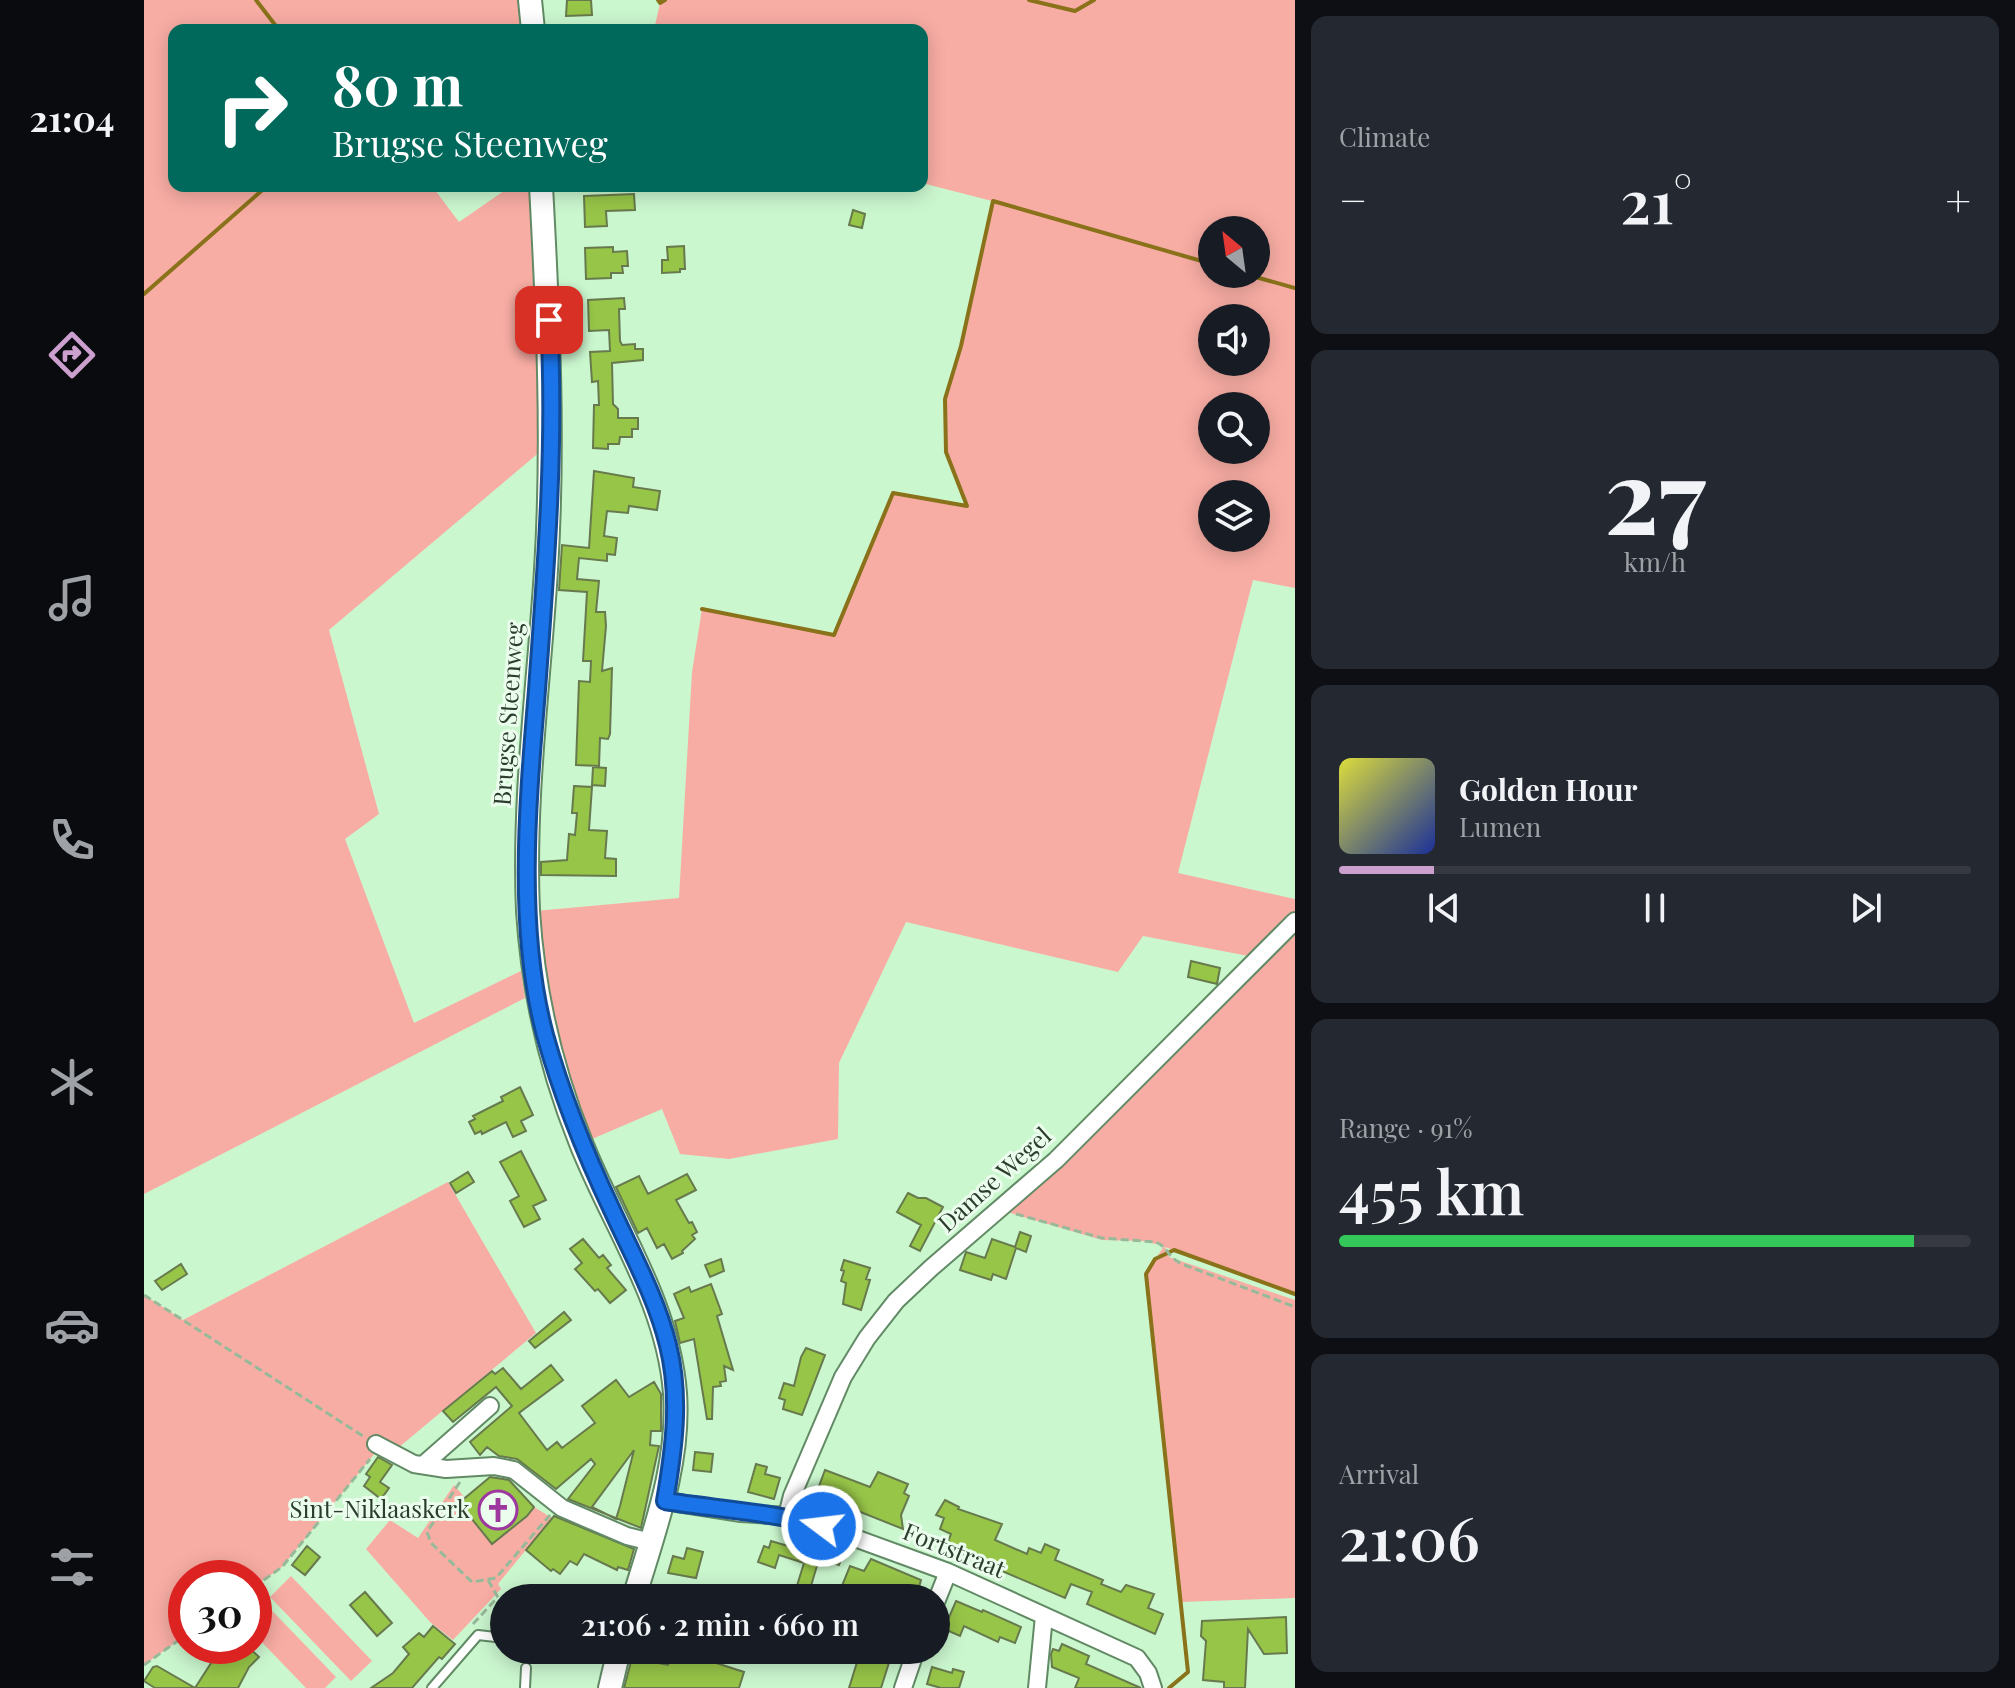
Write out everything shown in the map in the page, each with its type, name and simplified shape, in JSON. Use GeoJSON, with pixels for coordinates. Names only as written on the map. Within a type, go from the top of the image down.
{"type":"FeatureCollection","features":[{"type":"Feature","properties":{"kind":"main road"},"geometry":{"type":"LineString","coordinates":[[530,0],[532,24]]}},
{"type":"Feature","properties":{"kind":"main road","name":"Brugse Steenweg"},"geometry":{"type":"LineString","coordinates":[[541,192],[550,347],[551,448],[546,568],[528,819],[528,911],[544,1031],[561,1088],[581,1144],[651,1293],[668,1344],[675,1398],[674,1449],[665,1501],[638,1584]]}},
{"type":"Feature","properties":{"kind":"main road"},"geometry":{"type":"LineString","coordinates":[[610,1688],[616,1664]]}},
{"type":"Feature","properties":{"kind":"street","name":"Damse Wegel"},"geometry":{"type":"LineString","coordinates":[[787,1516],[821,1424],[843,1377],[867,1338],[896,1301],[1056,1160],[1295,921]]}},
{"type":"Feature","properties":{"kind":"street"},"geometry":{"type":"LineString","coordinates":[[423,1465],[490,1406]]}},
{"type":"Feature","properties":{"kind":"street"},"geometry":{"type":"LineString","coordinates":[[378,1445],[414,1464],[446,1469],[494,1466],[514,1470],[557,1506],[627,1536],[651,1542]]}},
{"type":"Feature","properties":{"kind":"street","name":"Fortstraat"},"geometry":{"type":"LineString","coordinates":[[665,1501],[741,1513],[787,1516],[948,1572],[1137,1658],[1148,1673],[1153,1688]]}},
{"type":"Feature","properties":{"kind":"street"},"geometry":{"type":"LineString","coordinates":[[943,1584],[948,1572]]}},
{"type":"Feature","properties":{"kind":"street"},"geometry":{"type":"LineString","coordinates":[[1037,1688],[1044,1616]]}},
{"type":"Feature","properties":{"kind":"street"},"geometry":{"type":"LineString","coordinates":[[903,1688],[911,1664]]}},
{"type":"Feature","properties":{"kind":"lane"},"geometry":{"type":"LineString","coordinates":[[432,1688],[478,1635],[490,1636]]}},
{"type":"Feature","properties":{"kind":"lane"},"geometry":{"type":"LineString","coordinates":[[525,1688],[526,1668]]}},
{"type":"Feature","properties":{"kind":"path"},"geometry":{"type":"LineString","coordinates":[[1000,1210],[1102,1238],[1144,1240],[1164,1246],[1170,1257],[1295,1307]]}},
{"type":"Feature","properties":{"kind":"path"},"geometry":{"type":"LineString","coordinates":[[144,1295],[378,1445],[282,1567],[272,1574]]}},
{"type":"Feature","properties":{"kind":"path"},"geometry":{"type":"LineString","coordinates":[[469,1468],[427,1532],[428,1538],[468,1580],[475,1583],[496,1578],[557,1506]]}},
{"type":"Feature","properties":{"kind":"path"},"geometry":{"type":"LineString","coordinates":[[488,1580],[490,1584]]}},
{"type":"Feature","properties":{"kind":"path"},"geometry":{"type":"LineString","coordinates":[[478,1635],[472,1622],[490,1605]]}},
{"type":"Feature","properties":{"kind":"path"},"geometry":{"type":"LineString","coordinates":[[144,1665],[168,1648]]}},
{"type":"Feature","properties":{"kind":"shaded area"},"geometry":{"type":"Polygon","coordinates":[[[144,0],[520,0],[522,24],[168,24],[168,192],[436,192],[459,222],[502,192],[531,192],[542,450],[329,630],[379,814],[345,839],[414,1023],[521,971],[525,998],[144,1194],[144,0]]]}},
{"type":"Feature","properties":{"kind":"shaded area"},"geometry":{"type":"Polygon","coordinates":[[[658,0],[1295,0],[1295,588],[1253,580],[1178,873],[1295,899],[1295,914],[1254,957],[1143,936],[1118,972],[906,922],[839,1063],[838,1139],[729,1159],[680,1154],[662,1109],[592,1139],[550,1029],[535,911],[679,898],[692,672],[702,609],[834,635],[893,493],[967,505],[946,452],[945,399],[961,346],[992,201],[928,185],[928,24],[655,24],[658,0]]]}},
{"type":"Feature","properties":{"kind":"shaded area"},"geometry":{"type":"Polygon","coordinates":[[[1295,935],[1295,1294],[1165,1247],[1169,1257],[1295,1300],[1295,1598],[1181,1602],[1146,1274],[1164,1246],[1143,1241],[1102,1240],[1007,1212],[1295,935]]]}},
{"type":"Feature","properties":{"kind":"shaded area"},"geometry":{"type":"Polygon","coordinates":[[[448,1182],[536,1333],[398,1448],[380,1447],[282,1567],[272,1574],[272,1560],[168,1560],[168,1648],[144,1665],[144,1295],[183,1320],[448,1182]]]}},
{"type":"Feature","properties":{"kind":"shaded area"},"geometry":{"type":"Polygon","coordinates":[[[454,1485],[466,1499],[460,1503],[492,1544],[527,1517],[534,1507],[552,1518],[498,1584],[490,1584],[490,1601],[453,1640],[430,1622],[366,1549],[390,1520],[418,1538],[454,1485]]]}},
{"type":"Feature","properties":{"kind":"shaded area"},"geometry":{"type":"Polygon","coordinates":[[[291,1576],[372,1661],[351,1681],[272,1599],[272,1595],[291,1576]]]}},
{"type":"Feature","properties":{"kind":"shaded area"},"geometry":{"type":"Polygon","coordinates":[[[272,1611],[336,1677],[325,1688],[306,1688],[272,1653],[272,1611]]]}},
{"type":"Feature","properties":{"kind":"building"},"geometry":{"type":"Polygon","coordinates":[[[567,0],[591,0],[592,15],[566,16],[567,0]]]}},
{"type":"Feature","properties":{"kind":"building"},"geometry":{"type":"Polygon","coordinates":[[[634,194],[635,210],[606,211],[607,226],[585,227],[584,196],[634,194]]]}},
{"type":"Feature","properties":{"kind":"building"},"geometry":{"type":"Polygon","coordinates":[[[853,210],[865,214],[862,228],[849,225],[853,210]]]}},
{"type":"Feature","properties":{"kind":"building"},"geometry":{"type":"Polygon","coordinates":[[[684,246],[685,269],[662,273],[662,260],[668,260],[667,247],[684,246]]]}},
{"type":"Feature","properties":{"kind":"building"},"geometry":{"type":"Polygon","coordinates":[[[613,247],[613,252],[627,251],[628,266],[622,266],[623,273],[611,273],[611,278],[586,279],[585,248],[613,247]]]}},
{"type":"Feature","properties":{"kind":"building"},"geometry":{"type":"Polygon","coordinates":[[[624,298],[625,309],[619,309],[620,341],[622,345],[635,344],[635,349],[643,349],[643,360],[612,363],[613,404],[618,409],[618,418],[638,418],[638,429],[632,429],[632,437],[620,437],[619,444],[608,444],[608,449],[593,448],[594,405],[599,405],[598,381],[592,382],[590,352],[610,351],[609,330],[589,331],[588,300],[624,298]]]}},
{"type":"Feature","properties":{"kind":"building"},"geometry":{"type":"Polygon","coordinates":[[[594,471],[634,478],[633,487],[660,491],[657,510],[629,506],[628,513],[607,511],[604,536],[617,538],[615,555],[607,554],[607,561],[579,558],[577,579],[599,581],[596,612],[605,612],[606,626],[602,671],[612,668],[610,734],[608,739],[600,738],[599,766],[576,765],[579,681],[590,682],[591,661],[583,661],[587,592],[559,590],[562,545],[589,548],[594,471]]]}},
{"type":"Feature","properties":{"kind":"building"},"geometry":{"type":"Polygon","coordinates":[[[593,767],[606,768],[605,786],[592,785],[593,767]]]}},
{"type":"Feature","properties":{"kind":"building"},"geometry":{"type":"Polygon","coordinates":[[[574,786],[592,787],[589,830],[607,831],[605,858],[616,859],[616,876],[541,875],[541,862],[567,860],[569,834],[575,835],[577,813],[572,813],[574,786]]]}},
{"type":"Feature","properties":{"kind":"building"},"geometry":{"type":"Polygon","coordinates":[[[1191,961],[1220,968],[1217,984],[1188,977],[1191,961]]]}},
{"type":"Feature","properties":{"kind":"building"},"geometry":{"type":"Polygon","coordinates":[[[520,1087],[533,1115],[521,1121],[526,1131],[513,1137],[506,1122],[482,1134],[481,1131],[475,1134],[469,1122],[475,1119],[473,1116],[503,1101],[501,1097],[520,1087]]]}},
{"type":"Feature","properties":{"kind":"building"},"geometry":{"type":"Polygon","coordinates":[[[521,1151],[546,1200],[533,1206],[540,1219],[524,1227],[510,1201],[519,1196],[500,1162],[521,1151]]]}},
{"type":"Feature","properties":{"kind":"building"},"geometry":{"type":"Polygon","coordinates":[[[468,1172],[474,1182],[456,1193],[450,1183],[468,1172]]]}},
{"type":"Feature","properties":{"kind":"building"},"geometry":{"type":"Polygon","coordinates":[[[687,1174],[696,1190],[676,1200],[697,1232],[692,1235],[695,1239],[683,1253],[672,1259],[664,1244],[657,1248],[647,1228],[638,1233],[616,1187],[639,1176],[648,1194],[687,1174]]]}},
{"type":"Feature","properties":{"kind":"building"},"geometry":{"type":"Polygon","coordinates":[[[908,1193],[943,1207],[920,1251],[910,1246],[921,1225],[897,1212],[908,1193]]]}},
{"type":"Feature","properties":{"kind":"building"},"geometry":{"type":"Polygon","coordinates":[[[1020,1232],[1031,1236],[1026,1252],[1016,1248],[1006,1279],[993,1274],[991,1280],[960,1270],[966,1252],[985,1258],[992,1239],[1015,1247],[1020,1232]]]}},
{"type":"Feature","properties":{"kind":"building"},"geometry":{"type":"Polygon","coordinates":[[[583,1239],[599,1258],[603,1255],[611,1265],[607,1268],[626,1290],[610,1303],[575,1269],[582,1263],[570,1249],[583,1239]]]}},
{"type":"Feature","properties":{"kind":"building"},"geometry":{"type":"Polygon","coordinates":[[[721,1259],[724,1271],[710,1277],[705,1265],[721,1259]]]}},
{"type":"Feature","properties":{"kind":"building"},"geometry":{"type":"Polygon","coordinates":[[[844,1260],[870,1268],[866,1279],[870,1280],[861,1310],[843,1304],[846,1283],[841,1281],[844,1271],[841,1270],[844,1260]]]}},
{"type":"Feature","properties":{"kind":"building"},"geometry":{"type":"Polygon","coordinates":[[[181,1264],[187,1274],[162,1290],[155,1281],[181,1264]]]}},
{"type":"Feature","properties":{"kind":"building"},"geometry":{"type":"Polygon","coordinates":[[[711,1284],[722,1314],[717,1316],[733,1370],[724,1366],[726,1381],[720,1382],[721,1386],[713,1387],[712,1419],[707,1419],[694,1339],[680,1343],[675,1321],[684,1318],[674,1294],[689,1287],[691,1292],[711,1284]]]}},
{"type":"Feature","properties":{"kind":"building"},"geometry":{"type":"Polygon","coordinates":[[[564,1312],[571,1320],[535,1348],[529,1341],[564,1312]]]}},
{"type":"Feature","properties":{"kind":"building"},"geometry":{"type":"Polygon","coordinates":[[[806,1348],[825,1355],[802,1415],[783,1409],[785,1400],[779,1398],[784,1383],[794,1386],[806,1348]]]}},
{"type":"Feature","properties":{"kind":"building"},"geometry":{"type":"Polygon","coordinates":[[[551,1365],[563,1380],[519,1413],[547,1450],[557,1442],[562,1448],[595,1423],[582,1406],[616,1380],[629,1397],[654,1382],[661,1394],[661,1431],[651,1431],[650,1445],[659,1446],[641,1528],[616,1518],[634,1450],[592,1507],[607,1514],[568,1499],[595,1464],[591,1459],[556,1489],[517,1459],[499,1456],[487,1447],[480,1455],[470,1442],[512,1406],[496,1387],[453,1422],[443,1411],[492,1371],[495,1374],[503,1368],[521,1389],[551,1365]]]}},
{"type":"Feature","properties":{"kind":"building"},"geometry":{"type":"Polygon","coordinates":[[[695,1452],[713,1454],[711,1472],[693,1470],[695,1452]]]}},
{"type":"Feature","properties":{"kind":"building"},"geometry":{"type":"Polygon","coordinates":[[[378,1457],[392,1465],[380,1482],[389,1488],[381,1499],[364,1486],[370,1477],[366,1474],[378,1457]]]}},
{"type":"Feature","properties":{"kind":"building"},"geometry":{"type":"Polygon","coordinates":[[[756,1464],[767,1467],[765,1474],[780,1478],[774,1499],[748,1492],[756,1464]]]}},
{"type":"Feature","properties":{"kind":"building"},"geometry":{"type":"Polygon","coordinates":[[[825,1470],[870,1487],[878,1472],[908,1484],[904,1493],[909,1496],[901,1515],[903,1529],[815,1497],[825,1470]]]}},
{"type":"Feature","properties":{"kind":"building","name":"Sint-Niklaaskerk"},"geometry":{"type":"Polygon","coordinates":[[[490,1477],[509,1480],[534,1507],[492,1544],[459,1503],[490,1477]]]}},
{"type":"Feature","properties":{"kind":"building"},"geometry":{"type":"Polygon","coordinates":[[[945,1500],[958,1509],[1002,1524],[995,1540],[1027,1554],[1029,1548],[1041,1553],[1045,1544],[1059,1550],[1055,1560],[1103,1580],[1101,1584],[1121,1592],[1126,1585],[1154,1594],[1148,1608],[1163,1614],[1155,1634],[1087,1604],[1092,1592],[1071,1584],[1065,1598],[946,1547],[951,1534],[940,1529],[944,1518],[936,1515],[945,1500]]]}},
{"type":"Feature","properties":{"kind":"building"},"geometry":{"type":"Polygon","coordinates":[[[554,1516],[634,1549],[628,1570],[618,1567],[617,1570],[584,1554],[577,1565],[570,1561],[560,1574],[553,1569],[551,1571],[526,1550],[554,1516]]]}},
{"type":"Feature","properties":{"kind":"building"},"geometry":{"type":"Polygon","coordinates":[[[771,1541],[815,1554],[819,1543],[844,1551],[839,1565],[819,1559],[812,1584],[797,1584],[804,1563],[779,1555],[775,1568],[758,1562],[764,1546],[769,1548],[771,1541]]]}},
{"type":"Feature","properties":{"kind":"building"},"geometry":{"type":"Polygon","coordinates":[[[307,1546],[320,1557],[305,1575],[292,1565],[307,1546]]]}},
{"type":"Feature","properties":{"kind":"building"},"geometry":{"type":"Polygon","coordinates":[[[687,1548],[703,1552],[696,1578],[668,1573],[673,1556],[684,1559],[687,1548]]]}},
{"type":"Feature","properties":{"kind":"building"},"geometry":{"type":"Polygon","coordinates":[[[871,1559],[921,1580],[920,1584],[843,1584],[850,1566],[864,1571],[871,1559]]]}},
{"type":"Feature","properties":{"kind":"building"},"geometry":{"type":"Polygon","coordinates":[[[365,1592],[392,1623],[377,1636],[350,1605],[365,1592]]]}},
{"type":"Feature","properties":{"kind":"building"},"geometry":{"type":"Polygon","coordinates":[[[956,1601],[1021,1627],[1015,1643],[1000,1637],[998,1642],[964,1626],[960,1636],[950,1632],[950,1615],[956,1601]]]}},
{"type":"Feature","properties":{"kind":"building"},"geometry":{"type":"Polygon","coordinates":[[[1286,1617],[1287,1653],[1264,1654],[1248,1629],[1245,1688],[1224,1688],[1224,1682],[1203,1680],[1206,1641],[1201,1636],[1202,1621],[1286,1617]]]}},
{"type":"Feature","properties":{"kind":"building"},"geometry":{"type":"Polygon","coordinates":[[[433,1626],[455,1644],[442,1659],[439,1657],[412,1688],[371,1688],[393,1673],[409,1654],[403,1647],[419,1633],[424,1637],[433,1626]]]}},
{"type":"Feature","properties":{"kind":"building"},"geometry":{"type":"Polygon","coordinates":[[[1062,1644],[1089,1656],[1086,1664],[1141,1688],[1075,1688],[1079,1678],[1052,1667],[1053,1649],[1059,1651],[1062,1644]]]}},
{"type":"Feature","properties":{"kind":"building"},"geometry":{"type":"Polygon","coordinates":[[[210,1664],[252,1664],[238,1688],[195,1688],[210,1664]]]}},
{"type":"Feature","properties":{"kind":"building"},"geometry":{"type":"Polygon","coordinates":[[[630,1664],[719,1664],[744,1672],[739,1688],[624,1688],[630,1664]]]}},
{"type":"Feature","properties":{"kind":"building"},"geometry":{"type":"Polygon","coordinates":[[[856,1664],[889,1664],[881,1688],[849,1688],[856,1664]]]}},
{"type":"Feature","properties":{"kind":"building"},"geometry":{"type":"Polygon","coordinates":[[[157,1666],[195,1688],[155,1688],[144,1681],[157,1666]]]}},
{"type":"Feature","properties":{"kind":"building"},"geometry":{"type":"Polygon","coordinates":[[[932,1667],[952,1673],[953,1669],[964,1672],[959,1688],[927,1684],[932,1667]]]}},
{"type":"Feature","properties":{"kind":"waterway"},"geometry":{"type":"LineString","coordinates":[[256,0],[274,24]]}},
{"type":"Feature","properties":{"kind":"waterway"},"geometry":{"type":"LineString","coordinates":[[658,0],[660,3],[665,0]]}},
{"type":"Feature","properties":{"kind":"waterway"},"geometry":{"type":"LineString","coordinates":[[1029,0],[1075,11],[1094,0]]}},
{"type":"Feature","properties":{"kind":"waterway"},"geometry":{"type":"LineString","coordinates":[[144,294],[260,192]]}},
{"type":"Feature","properties":{"kind":"waterway"},"geometry":{"type":"LineString","coordinates":[[702,609],[834,635],[893,493],[967,506],[946,452],[945,399],[961,346],[993,201],[1198,260]]}},
{"type":"Feature","properties":{"kind":"waterway"},"geometry":{"type":"LineString","coordinates":[[1270,281],[1295,288]]}},
{"type":"Feature","properties":{"kind":"waterway"},"geometry":{"type":"LineString","coordinates":[[1169,1688],[1188,1672],[1146,1274],[1155,1259],[1174,1250],[1295,1294]]}},
{"type":"Feature","properties":{"kind":"place","name":"Sint-Niklaaskerk"},"geometry":{"type":"Point","coordinates":[498,1510]}},
{"type":"Feature","properties":{"kind":"route"},"geometry":{"type":"LineString","coordinates":[[549,320],[551,448],[546,568],[528,819],[528,911],[544,1031],[581,1144],[651,1293],[668,1344],[675,1398],[674,1449],[665,1501],[741,1513],[787,1516],[822,1526]]}}]}
